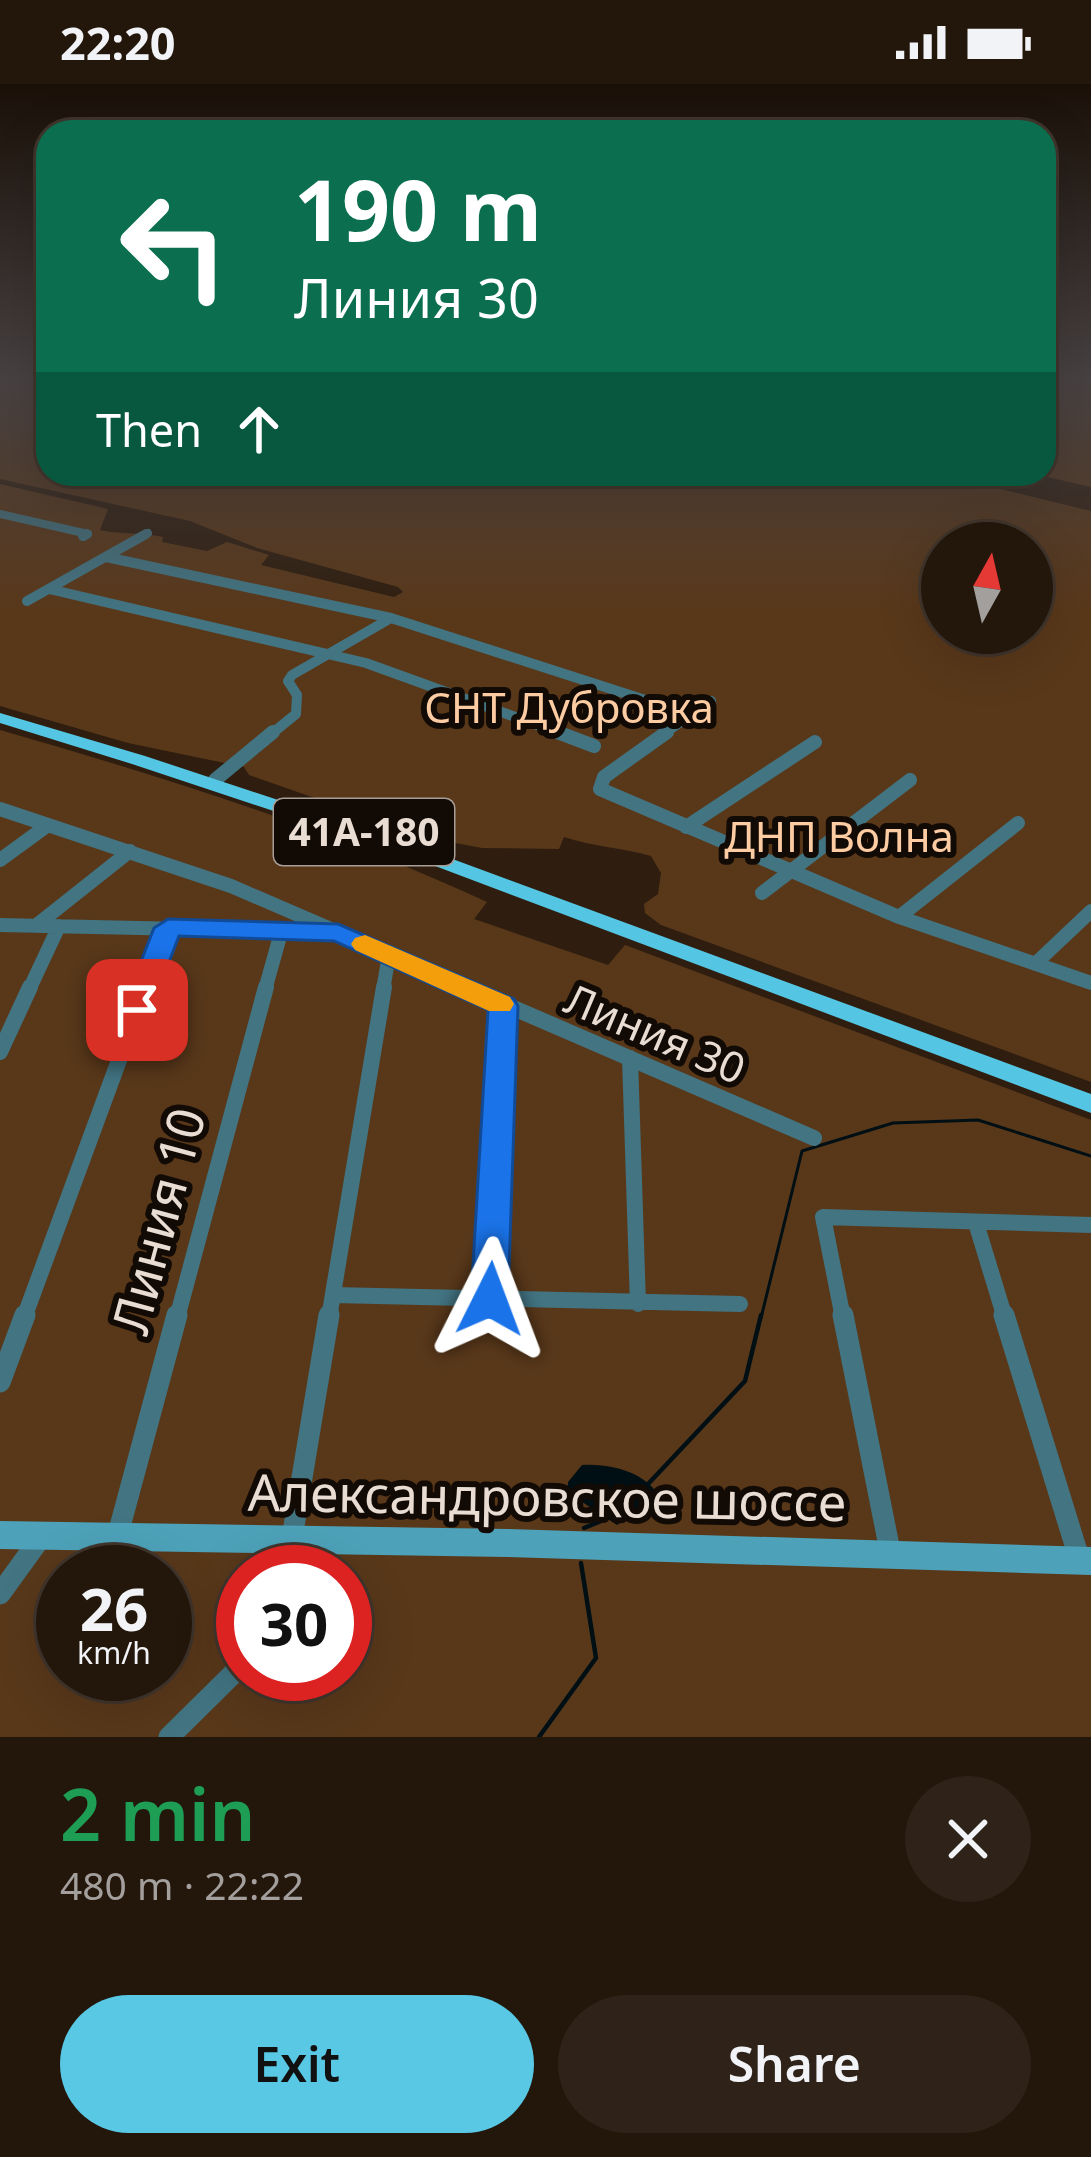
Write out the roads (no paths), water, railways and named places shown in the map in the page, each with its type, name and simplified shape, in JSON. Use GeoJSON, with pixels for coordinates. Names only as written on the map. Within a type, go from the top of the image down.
{"type":"FeatureCollection","features":[{"type":"Feature","properties":{"kind":"main road","name":"41А-180"},"geometry":{"type":"LineString","coordinates":[[0,718],[215,780],[1091,1104]]}},
{"type":"Feature","properties":{"kind":"street"},"geometry":{"type":"LineString","coordinates":[[0,514],[88,534],[83,536]]}},
{"type":"Feature","properties":{"kind":"street"},"geometry":{"type":"LineString","coordinates":[[27,601],[148,533]]}},
{"type":"Feature","properties":{"kind":"street"},"geometry":{"type":"LineString","coordinates":[[106,557],[391,618],[667,707]]}},
{"type":"Feature","properties":{"kind":"street"},"geometry":{"type":"LineString","coordinates":[[49,590],[327,653],[594,746]]}},
{"type":"Feature","properties":{"kind":"street"},"geometry":{"type":"LineString","coordinates":[[215,780],[289,723],[298,707],[289,681],[327,653],[391,618]]}},
{"type":"Feature","properties":{"kind":"street"},"geometry":{"type":"LineString","coordinates":[[711,701],[604,777],[598,783],[607,795],[899,917],[1091,983]]}},
{"type":"Feature","properties":{"kind":"street"},"geometry":{"type":"LineString","coordinates":[[686,827],[815,742]]}},
{"type":"Feature","properties":{"kind":"street"},"geometry":{"type":"LineString","coordinates":[[762,893],[910,780]]}},
{"type":"Feature","properties":{"kind":"street","name":"Линия 30"},"geometry":{"type":"LineString","coordinates":[[0,809],[231,886],[814,1138]]}},
{"type":"Feature","properties":{"kind":"street"},"geometry":{"type":"LineString","coordinates":[[899,917],[1018,824]]}},
{"type":"Feature","properties":{"kind":"street"},"geometry":{"type":"LineString","coordinates":[[0,860],[48,825]]}},
{"type":"Feature","properties":{"kind":"street"},"geometry":{"type":"LineString","coordinates":[[38,924],[130,851]]}},
{"type":"Feature","properties":{"kind":"street"},"geometry":{"type":"LineString","coordinates":[[1035,964],[1091,910]]}},
{"type":"Feature","properties":{"kind":"street"},"geometry":{"type":"LineString","coordinates":[[0,925],[338,932]]}},
{"type":"Feature","properties":{"kind":"street"},"geometry":{"type":"LineString","coordinates":[[0,1052],[59,926]]}},
{"type":"Feature","properties":{"kind":"street"},"geometry":{"type":"LineString","coordinates":[[0,1382],[168,928]]}},
{"type":"Feature","properties":{"kind":"street","name":"Линия 10"},"geometry":{"type":"LineString","coordinates":[[118,1534],[282,929]]}},
{"type":"Feature","properties":{"kind":"street"},"geometry":{"type":"LineString","coordinates":[[290,1545],[389,955]]}},
{"type":"Feature","properties":{"kind":"street"},"geometry":{"type":"LineString","coordinates":[[490,1299],[503,1006]]}},
{"type":"Feature","properties":{"kind":"street"},"geometry":{"type":"LineString","coordinates":[[630,1058],[638,1304]]}},
{"type":"Feature","properties":{"kind":"street"},"geometry":{"type":"LineString","coordinates":[[891,1556],[823,1217],[1091,1225]]}},
{"type":"Feature","properties":{"kind":"street"},"geometry":{"type":"LineString","coordinates":[[976,1223],[1086,1561]]}},
{"type":"Feature","properties":{"kind":"street"},"geometry":{"type":"LineString","coordinates":[[333,1295],[740,1304]]}},
{"type":"Feature","properties":{"kind":"street","name":"Александровское шоссе"},"geometry":{"type":"LineString","coordinates":[[0,1535],[292,1538],[1086,1561]]}},
{"type":"Feature","properties":{"kind":"street"},"geometry":{"type":"LineString","coordinates":[[0,1594],[42,1536]]}},
{"type":"Feature","properties":{"kind":"street"},"geometry":{"type":"LineString","coordinates":[[170,1737],[216,1691]]}},
{"type":"Feature","properties":{"kind":"waterway"},"geometry":{"type":"LineString","coordinates":[[761,1318],[802,1151],[893,1123],[978,1120],[1091,1156]]}},
{"type":"Feature","properties":{"kind":"waterway"},"geometry":{"type":"LineString","coordinates":[[649,1483],[745,1381],[761,1315]]}},
{"type":"Feature","properties":{"kind":"waterway"},"geometry":{"type":"LineString","coordinates":[[584,1528],[606,1519]]}},
{"type":"Feature","properties":{"kind":"waterway"},"geometry":{"type":"LineString","coordinates":[[539,1737],[596,1658],[581,1563]]}},
{"type":"Feature","properties":{"kind":"park label","name":"СНТ Дубровка"},"geometry":{"type":"Point","coordinates":[569,708]}},
{"type":"Feature","properties":{"kind":"park label","name":"ДНП Волна"},"geometry":{"type":"Point","coordinates":[839,837]}}]}
